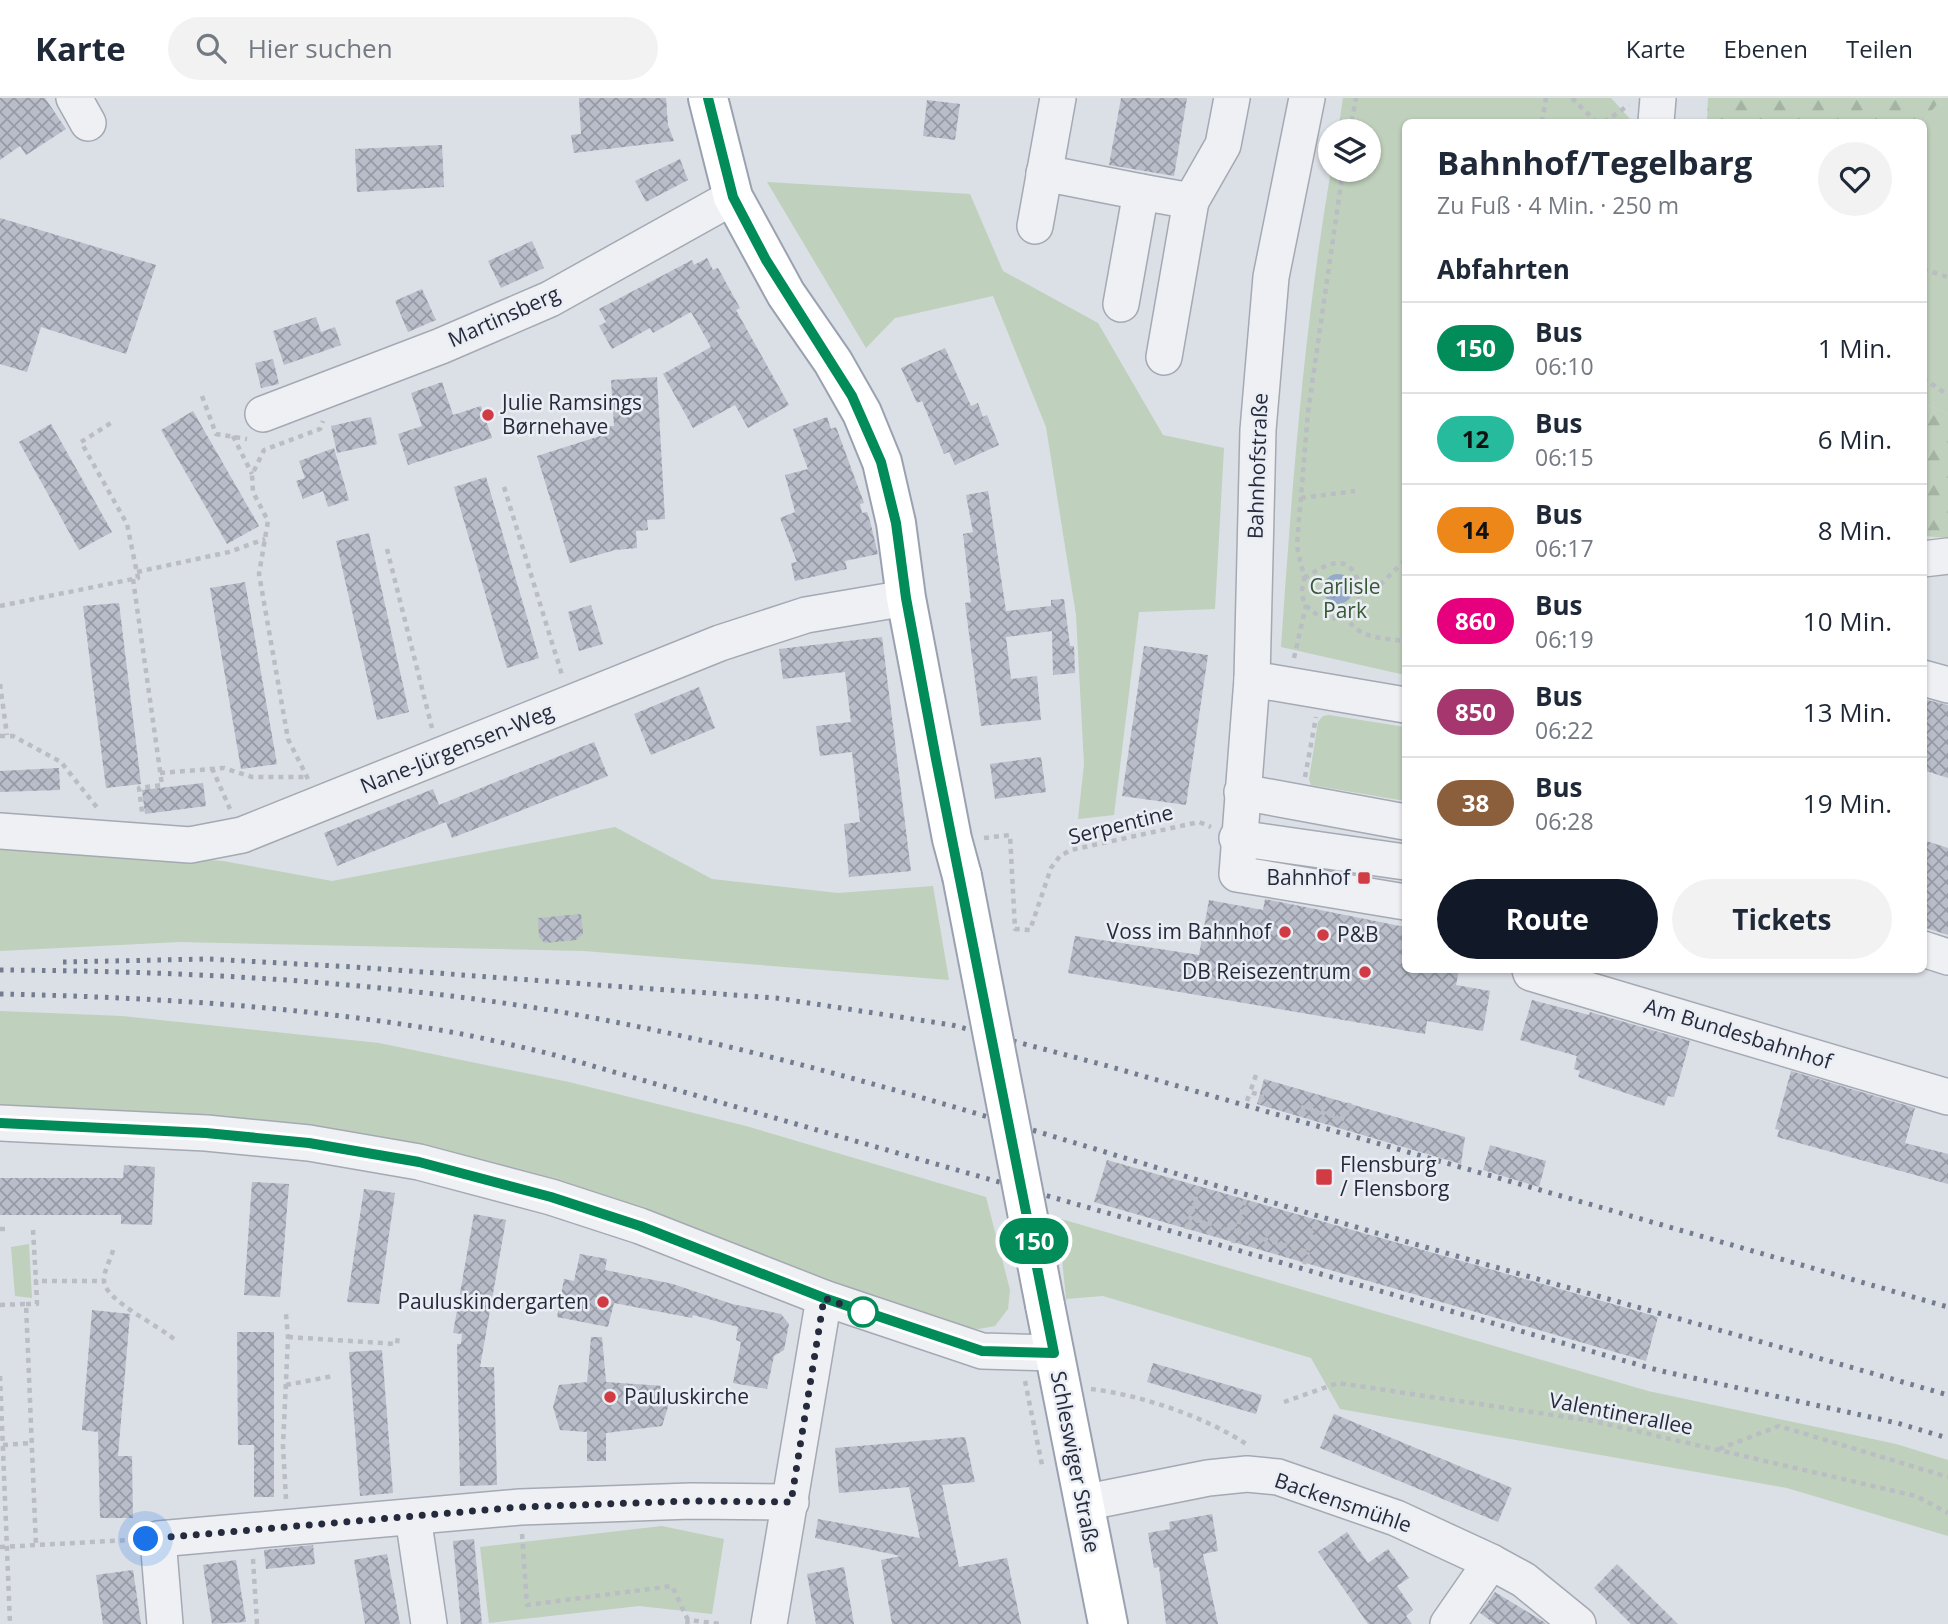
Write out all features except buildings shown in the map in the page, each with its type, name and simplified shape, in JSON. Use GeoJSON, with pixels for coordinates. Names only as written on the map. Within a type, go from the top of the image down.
{"type":"FeatureCollection","features":[{"type":"Feature","properties":{"kind":"main road","name":"Schleswiger Straße"},"geometry":{"type":"LineString","coordinates":[[708,98],[733,197],[762,253],[833,362],[862,413],[881,462],[896,523],[906,598],[952,839],[962,876],[1108,1624]]}},
{"type":"Feature","properties":{"kind":"street"},"geometry":{"type":"LineString","coordinates":[[1035,226],[1058,98]]}},
{"type":"Feature","properties":{"kind":"street"},"geometry":{"type":"LineString","coordinates":[[1164,356],[1191,201],[1223,145],[1232,98]]}},
{"type":"Feature","properties":{"kind":"street","name":"Bahnhofstraße"},"geometry":{"type":"LineString","coordinates":[[1307,98],[1271,277],[1258,430],[1252,679],[1237,838],[1237,874],[1402,902]]}},
{"type":"Feature","properties":{"kind":"street"},"geometry":{"type":"LineString","coordinates":[[1656,119],[1658,98]]}},
{"type":"Feature","properties":{"kind":"street"},"geometry":{"type":"LineString","coordinates":[[1044,173],[1191,201]]}},
{"type":"Feature","properties":{"kind":"street"},"geometry":{"type":"LineString","coordinates":[[1121,304],[1141,192]]}},
{"type":"Feature","properties":{"kind":"street","name":"Martinsberg"},"geometry":{"type":"LineString","coordinates":[[258,432],[341,384],[550,299],[733,197]]}},
{"type":"Feature","properties":{"kind":"street"},"geometry":{"type":"LineString","coordinates":[[1927,559],[1948,556]]}},
{"type":"Feature","properties":{"kind":"street","name":"Nane-Jürgensen-Weg"},"geometry":{"type":"LineString","coordinates":[[0,831],[127,843],[190,845],[242,835],[314,791],[439,756],[720,643],[806,615],[906,598]]}},
{"type":"Feature","properties":{"kind":"street"},"geometry":{"type":"LineString","coordinates":[[1252,679],[1402,704]]}},
{"type":"Feature","properties":{"kind":"street"},"geometry":{"type":"LineString","coordinates":[[1927,679],[1948,685]]}},
{"type":"Feature","properties":{"kind":"street"},"geometry":{"type":"LineString","coordinates":[[1242,792],[1402,821]]}},
{"type":"Feature","properties":{"kind":"street"},"geometry":{"type":"LineString","coordinates":[[1237,838],[1402,862]]}},
{"type":"Feature","properties":{"kind":"street"},"geometry":{"type":"LineString","coordinates":[[1927,950],[1948,957]]}},
{"type":"Feature","properties":{"kind":"street","name":"Am Bundesbahnhof"},"geometry":{"type":"LineString","coordinates":[[1531,973],[1948,1097]]}},
{"type":"Feature","properties":{"kind":"street"},"geometry":{"type":"LineString","coordinates":[[0,1123],[206,1133],[309,1143],[419,1162],[551,1197],[640,1226],[824,1298],[982,1351],[1054,1353]]}},
{"type":"Feature","properties":{"kind":"street"},"geometry":{"type":"LineString","coordinates":[[769,1624],[824,1298]]}},
{"type":"Feature","properties":{"kind":"street","name":"Backensmühle"},"geometry":{"type":"LineString","coordinates":[[1083,1503],[1208,1478],[1247,1475],[1278,1477],[1395,1518],[1491,1562],[1524,1580],[1578,1624]]}},
{"type":"Feature","properties":{"kind":"street"},"geometry":{"type":"LineString","coordinates":[[164,1624],[158,1539],[520,1507],[691,1501],[791,1502]]}},
{"type":"Feature","properties":{"kind":"street"},"geometry":{"type":"LineString","coordinates":[[413,1517],[429,1624]]}},
{"type":"Feature","properties":{"kind":"street"},"geometry":{"type":"LineString","coordinates":[[1448,1624],[1491,1562]]}},
{"type":"Feature","properties":{"kind":"path"},"geometry":{"type":"LineString","coordinates":[[1352,119],[1356,98]]}},
{"type":"Feature","properties":{"kind":"path"},"geometry":{"type":"LineString","coordinates":[[1542,119],[1546,98]]}},
{"type":"Feature","properties":{"kind":"path"},"geometry":{"type":"LineString","coordinates":[[1572,98],[1593,119]]}},
{"type":"Feature","properties":{"kind":"path"},"geometry":{"type":"LineString","coordinates":[[1608,119],[1639,98]]}},
{"type":"Feature","properties":{"kind":"path"},"geometry":{"type":"LineString","coordinates":[[1341,182],[1310,399],[1297,544],[1298,563],[1304,578],[1302,593],[1306,604],[1316,615],[1329,619],[1347,618]]}},
{"type":"Feature","properties":{"kind":"path"},"geometry":{"type":"LineString","coordinates":[[1927,270],[1948,277]]}},
{"type":"Feature","properties":{"kind":"path"},"geometry":{"type":"LineString","coordinates":[[1927,381],[1948,395]]}},
{"type":"Feature","properties":{"kind":"path"},"geometry":{"type":"LineString","coordinates":[[252,475],[264,450],[320,429],[341,384]]}},
{"type":"Feature","properties":{"kind":"path"},"geometry":{"type":"LineString","coordinates":[[202,396],[216,434],[233,436],[258,432],[264,450]]}},
{"type":"Feature","properties":{"kind":"path"},"geometry":{"type":"LineString","coordinates":[[0,606],[138,578],[127,524],[81,442],[114,421]]}},
{"type":"Feature","properties":{"kind":"path"},"geometry":{"type":"LineString","coordinates":[[233,436],[252,475],[253,492],[268,521],[259,574],[288,739],[314,791]]}},
{"type":"Feature","properties":{"kind":"path"},"geometry":{"type":"LineString","coordinates":[[505,487],[570,703]]}},
{"type":"Feature","properties":{"kind":"path"},"geometry":{"type":"LineString","coordinates":[[1301,498],[1355,491]]}},
{"type":"Feature","properties":{"kind":"path"},"geometry":{"type":"LineString","coordinates":[[137,572],[229,552],[265,539]]}},
{"type":"Feature","properties":{"kind":"path"},"geometry":{"type":"LineString","coordinates":[[387,549],[439,756]]}},
{"type":"Feature","properties":{"kind":"path"},"geometry":{"type":"LineString","coordinates":[[1304,578],[1335,562],[1348,565],[1357,573],[1361,591],[1347,618]]}},
{"type":"Feature","properties":{"kind":"path"},"geometry":{"type":"LineString","coordinates":[[1361,591],[1381,584],[1402,563]]}},
{"type":"Feature","properties":{"kind":"path"},"geometry":{"type":"LineString","coordinates":[[0,736],[25,742],[70,770],[114,832],[127,843],[143,820],[139,788],[162,785],[133,579]]}},
{"type":"Feature","properties":{"kind":"path"},"geometry":{"type":"LineString","coordinates":[[1347,618],[1353,628],[1368,636],[1402,641]]}},
{"type":"Feature","properties":{"kind":"path"},"geometry":{"type":"LineString","coordinates":[[0,684],[7,736]]}},
{"type":"Feature","properties":{"kind":"path"},"geometry":{"type":"LineString","coordinates":[[1306,783],[1313,722],[1322,712]]}},
{"type":"Feature","properties":{"kind":"path"},"geometry":{"type":"LineString","coordinates":[[212,768],[242,835]]}},
{"type":"Feature","properties":{"kind":"path"},"geometry":{"type":"LineString","coordinates":[[160,773],[224,768],[314,791]]}},
{"type":"Feature","properties":{"kind":"path","name":"Serpentine"},"geometry":{"type":"LineString","coordinates":[[982,838],[1010,835],[1015,929],[1030,930],[1051,868],[1071,850],[1199,822],[1237,838]]}},
{"type":"Feature","properties":{"kind":"path"},"geometry":{"type":"LineString","coordinates":[[1247,1101],[1255,1075]]}},
{"type":"Feature","properties":{"kind":"path"},"geometry":{"type":"LineString","coordinates":[[1250,1092],[1264,1096]]}},
{"type":"Feature","properties":{"kind":"path"},"geometry":{"type":"LineString","coordinates":[[1343,1128],[1350,1103]]}},
{"type":"Feature","properties":{"kind":"path"},"geometry":{"type":"LineString","coordinates":[[1301,1107],[1345,1119]]}},
{"type":"Feature","properties":{"kind":"path"},"geometry":{"type":"LineString","coordinates":[[1186,1229],[1199,1187]]}},
{"type":"Feature","properties":{"kind":"path"},"geometry":{"type":"LineString","coordinates":[[1233,1242],[1245,1200]]}},
{"type":"Feature","properties":{"kind":"path"},"geometry":{"type":"LineString","coordinates":[[1190,1218],[1249,1235]]}},
{"type":"Feature","properties":{"kind":"path"},"geometry":{"type":"LineString","coordinates":[[1304,1264],[1317,1220]]}},
{"type":"Feature","properties":{"kind":"path"},"geometry":{"type":"LineString","coordinates":[[0,1229],[9,1229]]}},
{"type":"Feature","properties":{"kind":"path"},"geometry":{"type":"LineString","coordinates":[[0,1305],[37,1304],[33,1230]]}},
{"type":"Feature","properties":{"kind":"path"},"geometry":{"type":"LineString","coordinates":[[1263,1239],[1308,1252]]}},
{"type":"Feature","properties":{"kind":"path"},"geometry":{"type":"LineString","coordinates":[[113,1250],[104,1281],[115,1300],[157,1324],[175,1340]]}},
{"type":"Feature","properties":{"kind":"path"},"geometry":{"type":"LineString","coordinates":[[36,1281],[104,1281]]}},
{"type":"Feature","properties":{"kind":"path"},"geometry":{"type":"LineString","coordinates":[[26,1304],[36,1546]]}},
{"type":"Feature","properties":{"kind":"path"},"geometry":{"type":"LineString","coordinates":[[286,1314],[288,1337],[283,1447],[287,1528]]}},
{"type":"Feature","properties":{"kind":"path"},"geometry":{"type":"LineString","coordinates":[[288,1337],[397,1344],[398,1335]]}},
{"type":"Feature","properties":{"kind":"path"},"geometry":{"type":"LineString","coordinates":[[0,1376],[10,1624]]}},
{"type":"Feature","properties":{"kind":"path"},"geometry":{"type":"LineString","coordinates":[[286,1385],[332,1376]]}},
{"type":"Feature","properties":{"kind":"path","name":"Valentinerallee"},"geometry":{"type":"LineString","coordinates":[[1284,1402],[1338,1383],[1593,1422],[1916,1496],[1948,1513]]}},
{"type":"Feature","properties":{"kind":"path"},"geometry":{"type":"LineString","coordinates":[[1089,1389],[1114,1392],[1220,1426],[1250,1447]]}},
{"type":"Feature","properties":{"kind":"path"},"geometry":{"type":"LineString","coordinates":[[1718,1449],[1779,1426],[1948,1478]]}},
{"type":"Feature","properties":{"kind":"path"},"geometry":{"type":"LineString","coordinates":[[3,1445],[31,1443]]}},
{"type":"Feature","properties":{"kind":"path"},"geometry":{"type":"LineString","coordinates":[[520,1507],[527,1605],[672,1586],[687,1622],[720,1624]]}},
{"type":"Feature","properties":{"kind":"path"},"geometry":{"type":"LineString","coordinates":[[251,1531],[257,1624]]}},
{"type":"Feature","properties":{"kind":"path"},"geometry":{"type":"LineString","coordinates":[[0,1547],[158,1539]]}},
{"type":"Feature","properties":{"kind":"green space","name":"Carlisle Park"},"geometry":{"type":"Polygon","coordinates":[[[1343,98],[1611,98],[1630,119],[1402,119],[1402,674],[1281,647],[1306,348],[1329,182],[1381,182],[1381,119],[1340,119],[1343,98]]]}},
{"type":"Feature","properties":{"kind":"green space"},"geometry":{"type":"Polygon","coordinates":[[[1708,98],[1942,98],[1925,119],[1707,119],[1708,98]]]}},
{"type":"Feature","properties":{"kind":"green space"},"geometry":{"type":"Polygon","coordinates":[[[1942,98],[1948,98],[1948,414],[1927,405],[1925,119],[1942,98]]]}},
{"type":"Feature","properties":{"kind":"green space"},"geometry":{"type":"Polygon","coordinates":[[[767,182],[970,194],[1003,271],[1098,323],[1163,435],[1224,448],[1215,609],[1139,612],[1114,815],[1078,819],[1084,764],[1076,615],[1046,427],[993,296],[895,318],[866,348],[767,182]]]}},
{"type":"Feature","properties":{"kind":"green space"},"geometry":{"type":"Polygon","coordinates":[[[1927,405],[1948,414],[1948,538],[1927,536],[1927,405]]]}},
{"type":"Feature","properties":{"kind":"green space"},"geometry":{"type":"Polygon","coordinates":[[[1323,716],[1402,727],[1402,800],[1311,785],[1309,779],[1318,722],[1323,716]]]}},
{"type":"Feature","properties":{"kind":"green space"},"geometry":{"type":"Polygon","coordinates":[[[615,827],[712,879],[838,893],[933,886],[949,980],[584,951],[179,942],[0,951],[0,845],[223,861],[332,881],[615,827]]]}},
{"type":"Feature","properties":{"kind":"green space"},"geometry":{"type":"Polygon","coordinates":[[[0,1011],[122,1016],[379,1043],[569,1082],[746,1126],[986,1197],[1010,1290],[1008,1309],[995,1326],[979,1329],[945,1325],[582,1190],[0,1111],[0,1011]]]}},
{"type":"Feature","properties":{"kind":"green space"},"geometry":{"type":"Polygon","coordinates":[[[1058,1218],[1648,1391],[1896,1444],[1948,1460],[1948,1536],[1787,1488],[1340,1409],[1311,1358],[1103,1296],[1066,1299],[1058,1218]]]}},
{"type":"Feature","properties":{"kind":"green space"},"geometry":{"type":"Polygon","coordinates":[[[29,1244],[32,1298],[15,1296],[11,1247],[29,1244]]]}},
{"type":"Feature","properties":{"kind":"green space"},"geometry":{"type":"Polygon","coordinates":[[[662,1526],[724,1539],[712,1614],[639,1606],[489,1623],[480,1547],[662,1526]]]}},
{"type":"Feature","properties":{"kind":"water"},"geometry":{"type":"Polygon","coordinates":[[[1338,574],[1344,575],[1352,583],[1352,595],[1344,603],[1338,604],[1332,603],[1324,595],[1323,589],[1324,583],[1332,575],[1338,574]]]}},
{"type":"Feature","properties":{"kind":"railway"},"geometry":{"type":"LineString","coordinates":[[63,962],[208,959],[354,967],[776,998],[952,1025],[1108,1066],[1948,1307]]}},
{"type":"Feature","properties":{"kind":"railway"},"geometry":{"type":"LineString","coordinates":[[0,970],[141,973],[352,985],[492,1001],[649,1029],[738,1049],[914,1095],[1347,1224],[1948,1395]]}},
{"type":"Feature","properties":{"kind":"railway"},"geometry":{"type":"LineString","coordinates":[[0,994],[158,1000],[315,1013],[453,1032],[551,1054],[1657,1370],[1897,1423],[1948,1438]]}},
{"type":"Feature","properties":{"kind":"bus line","name":"150"},"geometry":{"type":"LineString","coordinates":[[0,1123],[206,1133],[309,1143],[419,1162],[551,1197],[640,1226],[824,1298],[982,1351],[1054,1353],[962,876],[936,759],[906,598],[896,523],[881,462],[862,413],[833,362],[786,294],[733,197],[708,98]]}},
{"type":"Feature","properties":{"kind":"place","name":"Julie Ramsings Børnehave"},"geometry":{"type":"Point","coordinates":[488,415]}},
{"type":"Feature","properties":{"kind":"place","name":"Bahnhof"},"geometry":{"type":"Point","coordinates":[1364,878]}},
{"type":"Feature","properties":{"kind":"place","name":"Voss im Bahnhof"},"geometry":{"type":"Point","coordinates":[1285,932]}},
{"type":"Feature","properties":{"kind":"place","name":"P&B"},"geometry":{"type":"Point","coordinates":[1323,935]}},
{"type":"Feature","properties":{"kind":"place","name":"DB Reisezentrum"},"geometry":{"type":"Point","coordinates":[1365,972]}},
{"type":"Feature","properties":{"kind":"place","name":"Flensburg / Flensborg"},"geometry":{"type":"Point","coordinates":[1324,1177]}},
{"type":"Feature","properties":{"kind":"place","name":"Pauluskindergarten"},"geometry":{"type":"Point","coordinates":[603,1302]}},
{"type":"Feature","properties":{"kind":"place","name":"Pauluskirche"},"geometry":{"type":"Point","coordinates":[610,1397]}},
{"type":"Feature","properties":{"kind":"route"},"geometry":{"type":"LineString","coordinates":[[146,1539],[520,1507],[691,1501],[791,1502],[824,1298],[863,1312]]}}]}
